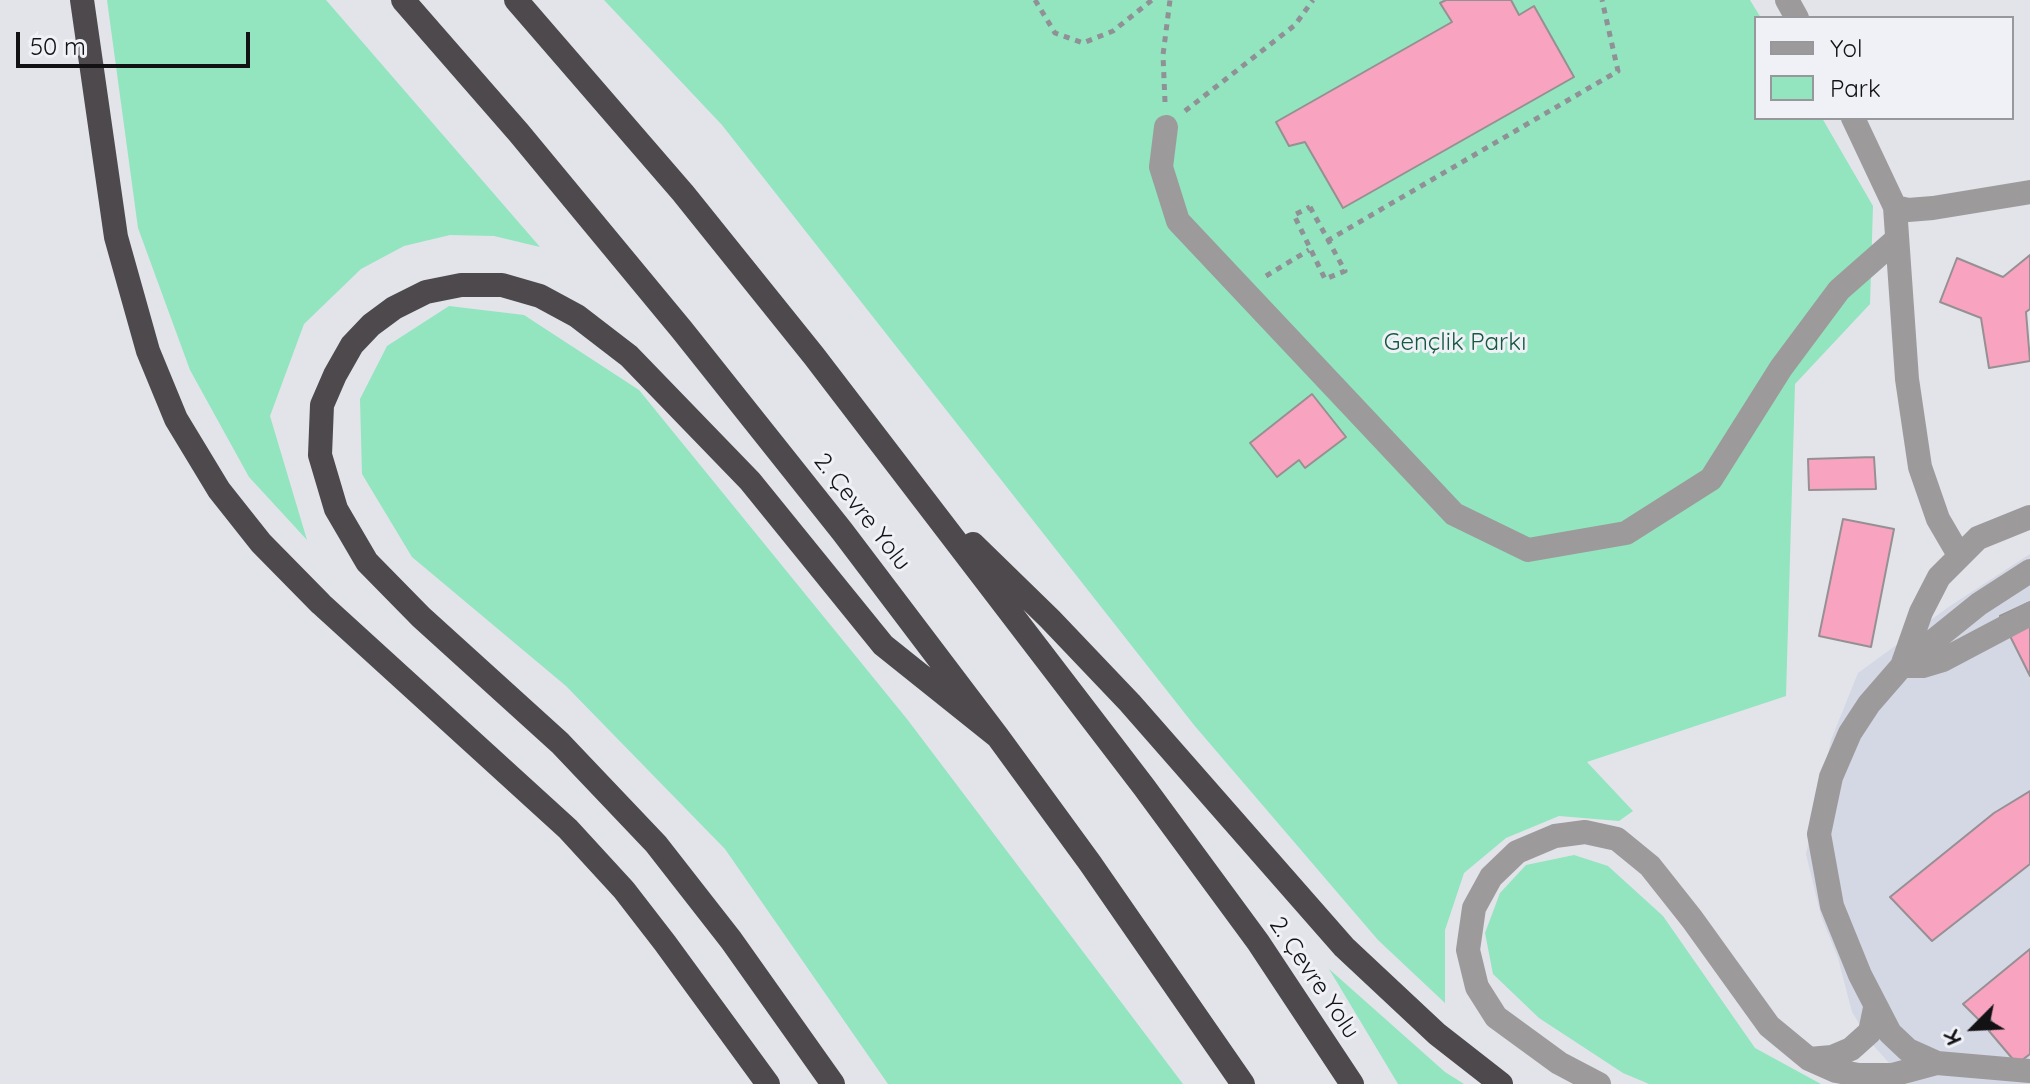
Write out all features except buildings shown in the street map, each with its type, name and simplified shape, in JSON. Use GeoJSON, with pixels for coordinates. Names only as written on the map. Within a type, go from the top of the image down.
{"type":"FeatureCollection","features":[{"type":"Feature","properties":{"kind":"highway"},"geometry":{"type":"LineString","coordinates":[[82,0],[116,237],[148,351],[176,419],[219,490],[261,543],[321,604],[568,829],[624,890],[768,1084]]}},
{"type":"Feature","properties":{"kind":"highway","name":"2. Çevre Yolu"},"geometry":{"type":"LineString","coordinates":[[403,0],[519,133],[682,330],[842,531],[1099,876],[1243,1084]]}},
{"type":"Feature","properties":{"kind":"highway","name":"2. Çevre Yolu"},"geometry":{"type":"LineString","coordinates":[[516,0],[683,193],[814,356],[1179,835],[1258,942],[1352,1084]]}},
{"type":"Feature","properties":{"kind":"highway"},"geometry":{"type":"LineString","coordinates":[[833,1084],[731,940],[656,844],[560,743],[421,617],[367,562],[336,509],[320,455],[322,405],[352,345],[371,325],[394,308],[426,292],[461,285],[502,285],[540,296],[565,310],[619,348],[691,418],[750,481],[883,645],[998,737]]}},
{"type":"Feature","properties":{"kind":"highway"},"geometry":{"type":"LineString","coordinates":[[914,487],[1050,619],[1130,703],[1344,947],[1437,1034],[1501,1084]]}},
{"type":"Feature","properties":{"kind":"street"},"geometry":{"type":"LineString","coordinates":[[1854,120],[1895,207],[1907,379],[1920,467],[1938,519],[1959,555]]}},
{"type":"Feature","properties":{"kind":"street"},"geometry":{"type":"LineString","coordinates":[[1166,127],[1161,167],[1178,221],[1454,514],[1528,550],[1626,533],[1711,479],[1781,368],[1839,290],[1897,239]]}},
{"type":"Feature","properties":{"kind":"street"},"geometry":{"type":"LineString","coordinates":[[1895,207],[1908,210],[1933,208],[2030,192]]}},
{"type":"Feature","properties":{"kind":"street"},"geometry":{"type":"LineString","coordinates":[[1902,666],[1921,612],[1939,577],[1978,538],[2030,517]]}},
{"type":"Feature","properties":{"kind":"street"},"geometry":{"type":"LineString","coordinates":[[2030,571],[1979,604],[1902,666],[1869,704],[1850,733],[1831,777],[1819,834],[1832,906],[1875,1008],[1890,1033],[1908,1050],[1937,1063],[2030,1071]]}},
{"type":"Feature","properties":{"kind":"street"},"geometry":{"type":"LineString","coordinates":[[1902,666],[1923,666],[1943,660],[2030,614]]}},
{"type":"Feature","properties":{"kind":"street"},"geometry":{"type":"LineString","coordinates":[[1599,1084],[1559,1063],[1496,1017],[1477,987],[1468,950],[1474,908],[1491,877],[1517,852],[1555,836],[1585,832],[1617,839],[1650,866],[1769,1026],[1809,1059],[1836,1071],[1859,1075],[1892,1075],[1937,1063]]}},
{"type":"Feature","properties":{"kind":"street"},"geometry":{"type":"LineString","coordinates":[[1809,1059],[1832,1057],[1851,1049],[1870,1032],[1875,1008]]}},
{"type":"Feature","properties":{"kind":"path"},"geometry":{"type":"LineString","coordinates":[[1035,0],[1055,33],[1083,43],[1113,31],[1152,0]]}},
{"type":"Feature","properties":{"kind":"path"},"geometry":{"type":"LineString","coordinates":[[1166,127],[1163,55],[1170,0]]}},
{"type":"Feature","properties":{"kind":"path"},"geometry":{"type":"LineString","coordinates":[[1166,127],[1295,25],[1313,0]]}},
{"type":"Feature","properties":{"kind":"path"},"geometry":{"type":"LineString","coordinates":[[1327,241],[1618,71],[1602,0]]}},
{"type":"Feature","properties":{"kind":"path"},"geometry":{"type":"LineString","coordinates":[[1310,207],[1345,271],[1325,279],[1309,250],[1294,215],[1310,207]]}},
{"type":"Feature","properties":{"kind":"path"},"geometry":{"type":"LineString","coordinates":[[1241,291],[1309,250]]}},
{"type":"Feature","properties":{"kind":"shaded area"},"geometry":{"type":"Polygon","coordinates":[[[2030,554],[2030,1084],[1908,1084],[1872,1044],[1852,1012],[1838,958],[1821,916],[1806,854],[1831,740],[1858,673],[1950,606],[2030,554]]]}},
{"type":"Feature","properties":{"kind":"green space"},"geometry":{"type":"Polygon","coordinates":[[[107,0],[326,0],[540,247],[494,236],[450,235],[404,246],[361,269],[304,324],[270,416],[307,540],[249,477],[190,370],[138,228],[107,0]]]}},
{"type":"Feature","properties":{"kind":"green space","name":"Gençlik Parkı"},"geometry":{"type":"Polygon","coordinates":[[[604,0],[1750,0],[1760,16],[1754,16],[1754,120],[1823,120],[1873,206],[1870,304],[1795,384],[1786,696],[1587,762],[1633,811],[1619,821],[1559,816],[1506,838],[1464,873],[1445,930],[1445,1003],[1378,940],[1194,725],[722,125],[604,0]]]}},
{"type":"Feature","properties":{"kind":"green space"},"geometry":{"type":"Polygon","coordinates":[[[449,306],[524,315],[639,390],[907,719],[1183,1084],[888,1084],[725,849],[566,686],[412,557],[362,474],[360,399],[387,346],[449,306]]]}},
{"type":"Feature","properties":{"kind":"green space"},"geometry":{"type":"Polygon","coordinates":[[[1574,855],[1608,866],[1663,916],[1755,1048],[1821,1084],[1649,1084],[1623,1073],[1539,1018],[1493,974],[1485,933],[1500,893],[1526,865],[1574,855]]]}},
{"type":"Feature","properties":{"kind":"green space"},"geometry":{"type":"Polygon","coordinates":[[[1329,969],[1445,1072],[1464,1084],[1398,1084],[1329,969]]]}}]}
